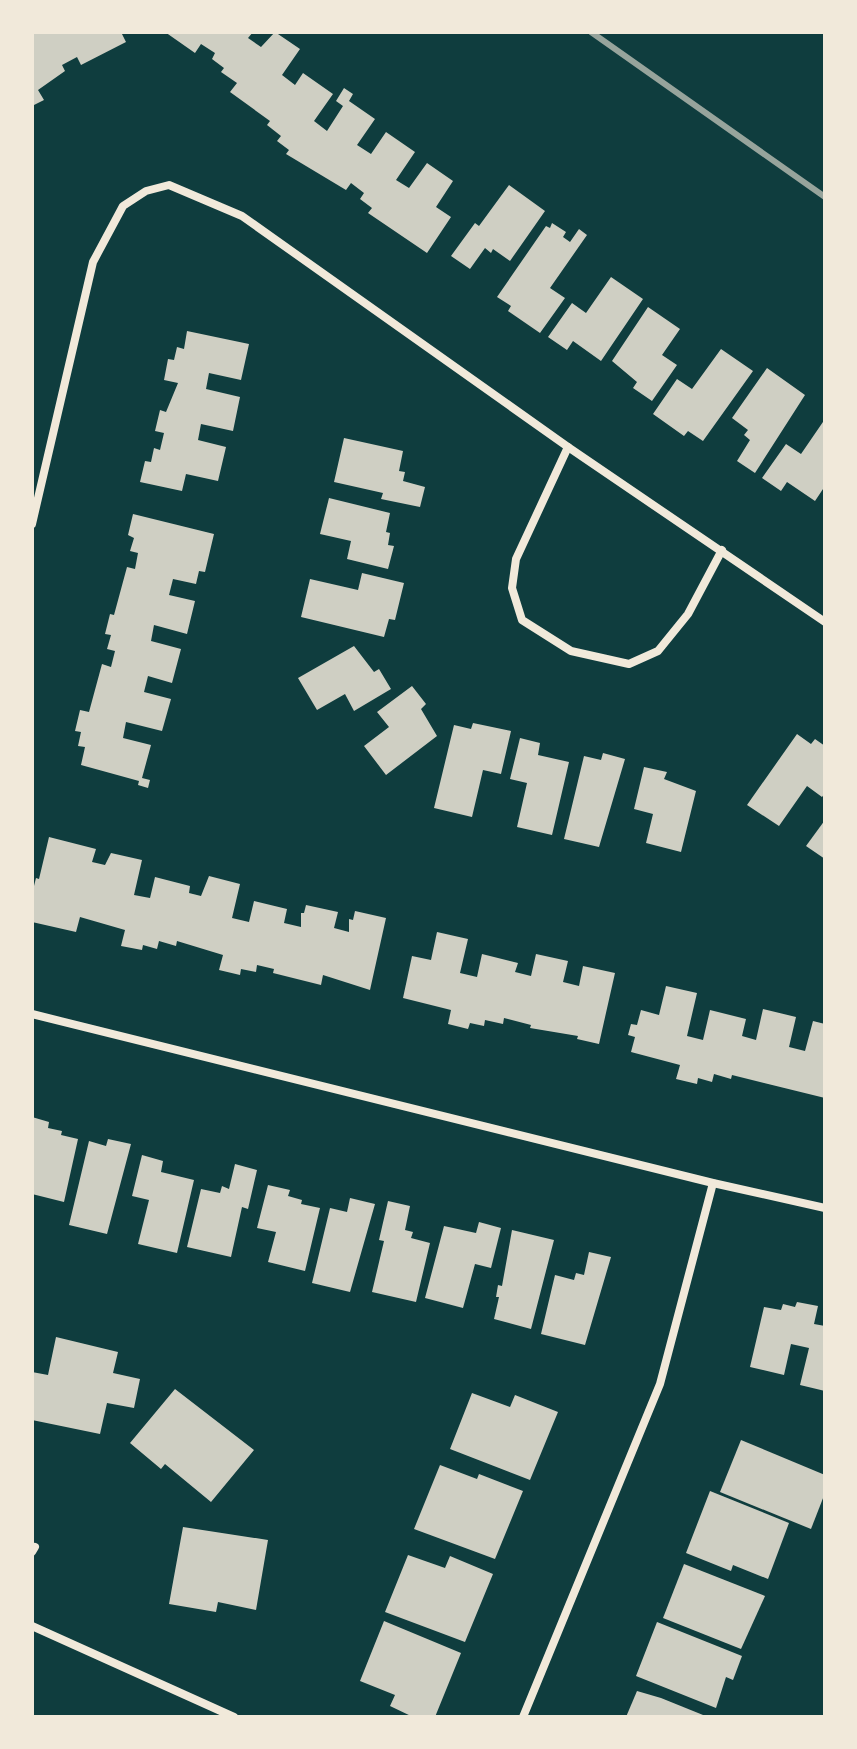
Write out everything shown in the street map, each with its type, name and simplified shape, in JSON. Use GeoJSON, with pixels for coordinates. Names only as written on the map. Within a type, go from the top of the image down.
{"type":"FeatureCollection","features":[{"type":"Feature","properties":{"kind":"street"},"geometry":{"type":"LineString","coordinates":[[32,524],[93,262],[123,206],[146,191],[169,185],[242,216],[568,447],[825,622]]}},
{"type":"Feature","properties":{"kind":"street"},"geometry":{"type":"LineString","coordinates":[[568,447],[516,559],[512,588],[522,620],[571,651],[629,664],[658,651],[688,614],[722,550]]}},
{"type":"Feature","properties":{"kind":"street"},"geometry":{"type":"LineString","coordinates":[[32,1014],[825,1208]]}},
{"type":"Feature","properties":{"kind":"street"},"geometry":{"type":"LineString","coordinates":[[523,1717],[660,1384],[713,1183]]}},
{"type":"Feature","properties":{"kind":"street"},"geometry":{"type":"LineString","coordinates":[[32,1626],[234,1717]]}},
{"type":"Feature","properties":{"kind":"building"},"geometry":{"type":"Polygon","coordinates":[[[32,32],[121,32],[126,42],[81,65],[77,57],[62,65],[65,71],[38,90],[44,100],[32,106],[32,32]]]}},
{"type":"Feature","properties":{"kind":"building"},"geometry":{"type":"Polygon","coordinates":[[[165,32],[253,32],[248,38],[261,47],[275,32],[300,49],[282,75],[295,85],[303,73],[333,94],[314,121],[327,131],[343,106],[336,101],[344,88],[353,94],[349,101],[375,119],[357,145],[371,154],[386,132],[415,152],[396,180],[409,188],[427,163],[453,181],[436,207],[451,217],[427,253],[368,213],[372,208],[360,199],[364,193],[351,183],[346,190],[286,154],[289,150],[277,141],[281,136],[267,125],[270,121],[230,92],[237,83],[221,72],[224,68],[212,59],[215,53],[201,44],[195,53],[165,32]]]}},
{"type":"Feature","properties":{"kind":"building"},"geometry":{"type":"Polygon","coordinates":[[[509,185],[545,211],[510,261],[493,249],[491,253],[485,248],[470,269],[451,256],[475,223],[479,226],[509,185]]]}},
{"type":"Feature","properties":{"kind":"building"},"geometry":{"type":"Polygon","coordinates":[[[552,223],[566,232],[563,237],[570,242],[579,229],[587,235],[550,288],[565,298],[540,333],[508,311],[511,306],[497,297],[546,226],[550,228],[552,223]]]}},
{"type":"Feature","properties":{"kind":"building"},"geometry":{"type":"Polygon","coordinates":[[[611,277],[643,299],[601,361],[573,341],[567,350],[548,337],[572,303],[586,313],[611,277]]]}},
{"type":"Feature","properties":{"kind":"building"},"geometry":{"type":"Polygon","coordinates":[[[648,307],[680,329],[662,355],[677,365],[652,401],[633,388],[637,382],[612,361],[648,307]]]}},
{"type":"Feature","properties":{"kind":"building"},"geometry":{"type":"Polygon","coordinates":[[[187,331],[249,344],[241,380],[209,373],[206,389],[240,397],[233,431],[201,424],[198,440],[226,447],[218,481],[186,474],[182,491],[140,482],[145,461],[151,462],[154,448],[160,450],[164,433],[155,431],[160,410],[166,412],[178,383],[164,380],[168,359],[174,360],[177,347],[184,349],[187,331]]]}},
{"type":"Feature","properties":{"kind":"building"},"geometry":{"type":"Polygon","coordinates":[[[721,349],[753,371],[703,441],[688,431],[684,436],[653,414],[677,379],[692,389],[721,349]]]}},
{"type":"Feature","properties":{"kind":"building"},"geometry":{"type":"Polygon","coordinates":[[[767,368],[805,395],[755,473],[737,461],[750,440],[744,435],[748,430],[732,418],[767,368]]]}},
{"type":"Feature","properties":{"kind":"building"},"geometry":{"type":"Polygon","coordinates":[[[825,419],[825,486],[815,501],[787,482],[781,491],[762,478],[786,444],[801,454],[825,419]]]}},
{"type":"Feature","properties":{"kind":"building"},"geometry":{"type":"Polygon","coordinates":[[[344,438],[403,451],[399,471],[405,472],[403,481],[425,487],[420,507],[381,499],[383,493],[334,482],[344,438]]]}},
{"type":"Feature","properties":{"kind":"building"},"geometry":{"type":"Polygon","coordinates":[[[329,498],[390,513],[386,532],[390,533],[388,545],[394,546],[388,569],[347,559],[351,541],[320,534],[329,498]]]}},
{"type":"Feature","properties":{"kind":"building"},"geometry":{"type":"Polygon","coordinates":[[[133,514],[214,534],[205,572],[199,571],[196,584],[173,579],[169,595],[195,601],[187,634],[154,625],[151,641],[181,649],[172,683],[148,676],[144,692],[171,699],[162,731],[126,722],[123,738],[151,745],[142,778],[150,780],[148,788],[138,785],[139,781],[81,765],[85,747],[78,746],[81,732],[75,731],[80,710],[89,712],[102,664],[111,667],[115,651],[107,649],[111,635],[105,634],[110,614],[114,615],[127,567],[135,569],[138,553],[130,551],[134,538],[128,535],[133,514]]]}},
{"type":"Feature","properties":{"kind":"building"},"geometry":{"type":"Polygon","coordinates":[[[362,573],[404,583],[395,620],[389,619],[384,637],[301,617],[310,579],[358,590],[362,573]]]}},
{"type":"Feature","properties":{"kind":"building"},"geometry":{"type":"Polygon","coordinates":[[[354,646],[374,672],[379,669],[391,689],[354,711],[345,694],[317,710],[298,678],[354,646]]]}},
{"type":"Feature","properties":{"kind":"building"},"geometry":{"type":"Polygon","coordinates":[[[412,686],[426,704],[421,709],[437,736],[386,775],[364,746],[389,727],[377,712],[412,686]]]}},
{"type":"Feature","properties":{"kind":"building"},"geometry":{"type":"Polygon","coordinates":[[[473,723],[511,731],[501,774],[483,770],[472,817],[434,808],[454,725],[471,729],[473,723]]]}},
{"type":"Feature","properties":{"kind":"building"},"geometry":{"type":"Polygon","coordinates":[[[797,734],[811,744],[815,739],[825,746],[825,793],[822,797],[807,786],[779,826],[747,805],[797,734]]]}},
{"type":"Feature","properties":{"kind":"building"},"geometry":{"type":"Polygon","coordinates":[[[520,738],[540,743],[538,755],[569,762],[552,835],[517,827],[527,783],[510,779],[520,738]]]}},
{"type":"Feature","properties":{"kind":"building"},"geometry":{"type":"Polygon","coordinates":[[[603,753],[625,759],[599,847],[564,839],[584,756],[601,760],[603,753]]]}},
{"type":"Feature","properties":{"kind":"building"},"geometry":{"type":"Polygon","coordinates":[[[644,767],[667,772],[664,779],[696,791],[681,852],[646,843],[653,814],[634,809],[644,767]]]}},
{"type":"Feature","properties":{"kind":"building"},"geometry":{"type":"Polygon","coordinates":[[[825,820],[825,859],[806,846],[825,820]]]}},
{"type":"Feature","properties":{"kind":"building"},"geometry":{"type":"Polygon","coordinates":[[[49,837],[96,849],[92,862],[105,865],[111,853],[142,860],[134,895],[150,898],[155,877],[190,886],[189,893],[201,896],[209,876],[240,884],[232,918],[249,922],[254,901],[287,909],[284,923],[301,927],[301,913],[304,913],[306,905],[338,912],[334,928],[349,932],[349,919],[353,920],[355,911],[386,918],[370,990],[323,975],[321,985],[273,973],[274,969],[257,965],[256,972],[241,969],[240,975],[219,970],[223,955],[177,941],[176,946],[159,941],[157,949],[143,945],[142,950],[121,946],[125,930],[80,917],[76,932],[32,922],[32,894],[36,878],[39,879],[49,837]]]}},
{"type":"Feature","properties":{"kind":"building"},"geometry":{"type":"Polygon","coordinates":[[[437,932],[468,939],[460,973],[477,977],[482,954],[518,963],[515,972],[531,976],[536,954],[568,961],[563,982],[579,986],[583,966],[615,973],[599,1044],[577,1039],[578,1036],[530,1028],[531,1025],[504,1018],[503,1024],[485,1020],[484,1026],[470,1023],[468,1029],[448,1024],[451,1010],[403,998],[412,956],[431,960],[437,932]]]}},
{"type":"Feature","properties":{"kind":"building"},"geometry":{"type":"Polygon","coordinates":[[[666,986],[697,993],[687,1036],[703,1040],[710,1010],[746,1019],[742,1036],[756,1040],[763,1009],[796,1017],[789,1047],[805,1051],[813,1021],[825,1024],[825,1098],[732,1075],[731,1079],[714,1074],[712,1082],[698,1078],[697,1084],[676,1079],[680,1065],[631,1052],[635,1037],[628,1035],[631,1024],[637,1025],[641,1010],[659,1015],[666,986]]]}},
{"type":"Feature","properties":{"kind":"building"},"geometry":{"type":"Polygon","coordinates":[[[32,1117],[49,1122],[48,1128],[62,1131],[61,1135],[78,1139],[64,1202],[32,1194],[32,1117]]]}},
{"type":"Feature","properties":{"kind":"building"},"geometry":{"type":"Polygon","coordinates":[[[108,1139],[131,1144],[107,1234],[69,1225],[89,1141],[106,1146],[108,1139]]]}},
{"type":"Feature","properties":{"kind":"building"},"geometry":{"type":"Polygon","coordinates":[[[142,1155],[163,1161],[161,1172],[194,1180],[177,1253],[138,1244],[149,1200],[132,1196],[142,1155]]]}},
{"type":"Feature","properties":{"kind":"building"},"geometry":{"type":"Polygon","coordinates":[[[235,1164],[257,1170],[248,1209],[242,1207],[231,1257],[187,1247],[201,1189],[220,1193],[222,1186],[229,1189],[235,1164]]]}},
{"type":"Feature","properties":{"kind":"building"},"geometry":{"type":"Polygon","coordinates":[[[268,1185],[290,1190],[288,1196],[302,1200],[301,1204],[320,1208],[305,1271],[268,1262],[276,1232],[257,1228],[268,1185]]]}},
{"type":"Feature","properties":{"kind":"building"},"geometry":{"type":"Polygon","coordinates":[[[350,1198],[375,1204],[350,1292],[312,1283],[330,1208],[347,1212],[350,1198]]]}},
{"type":"Feature","properties":{"kind":"building"},"geometry":{"type":"Polygon","coordinates":[[[388,1201],[410,1206],[405,1230],[413,1232],[411,1238],[430,1243],[416,1302],[372,1292],[384,1241],[379,1240],[388,1201]]]}},
{"type":"Feature","properties":{"kind":"building"},"geometry":{"type":"Polygon","coordinates":[[[479,1222],[501,1228],[491,1268],[475,1264],[463,1308],[425,1298],[444,1226],[476,1233],[479,1222]]]}},
{"type":"Feature","properties":{"kind":"building"},"geometry":{"type":"Polygon","coordinates":[[[512,1230],[554,1240],[531,1329],[494,1319],[498,1285],[502,1286],[512,1230]]]}},
{"type":"Feature","properties":{"kind":"building"},"geometry":{"type":"Polygon","coordinates":[[[589,1252],[611,1257],[585,1345],[541,1334],[555,1275],[574,1280],[576,1273],[584,1275],[589,1252]]]}},
{"type":"Feature","properties":{"kind":"building"},"geometry":{"type":"Polygon","coordinates":[[[797,1302],[818,1306],[814,1324],[825,1326],[825,1391],[800,1385],[809,1348],[791,1344],[784,1375],[750,1367],[764,1307],[781,1310],[783,1304],[795,1307],[797,1302]]]}},
{"type":"Feature","properties":{"kind":"building"},"geometry":{"type":"Polygon","coordinates":[[[56,1337],[118,1352],[113,1373],[140,1379],[134,1408],[107,1403],[100,1434],[32,1420],[32,1372],[48,1375],[56,1337]]]}},
{"type":"Feature","properties":{"kind":"building"},"geometry":{"type":"Polygon","coordinates":[[[175,1389],[254,1450],[211,1502],[165,1464],[161,1469],[130,1443],[175,1389]]]}},
{"type":"Feature","properties":{"kind":"building"},"geometry":{"type":"Polygon","coordinates":[[[472,1393],[510,1407],[515,1395],[558,1412],[530,1480],[450,1449],[472,1393]]]}},
{"type":"Feature","properties":{"kind":"building"},"geometry":{"type":"Polygon","coordinates":[[[741,1440],[825,1475],[825,1493],[811,1529],[720,1492],[741,1440]]]}},
{"type":"Feature","properties":{"kind":"building"},"geometry":{"type":"Polygon","coordinates":[[[440,1465],[477,1479],[479,1474],[523,1491],[495,1559],[414,1529],[440,1465]]]}},
{"type":"Feature","properties":{"kind":"building"},"geometry":{"type":"Polygon","coordinates":[[[710,1491],[789,1523],[768,1579],[733,1565],[731,1571],[686,1553],[710,1491]]]}},
{"type":"Feature","properties":{"kind":"building"},"geometry":{"type":"Polygon","coordinates":[[[183,1527],[268,1540],[256,1610],[218,1602],[216,1612],[169,1604],[183,1527]]]}},
{"type":"Feature","properties":{"kind":"building"},"geometry":{"type":"Polygon","coordinates":[[[408,1555],[445,1568],[450,1556],[493,1574],[465,1642],[385,1612],[408,1555]]]}},
{"type":"Feature","properties":{"kind":"building"},"geometry":{"type":"Polygon","coordinates":[[[684,1564],[765,1596],[741,1649],[663,1618],[684,1564]]]}},
{"type":"Feature","properties":{"kind":"building"},"geometry":{"type":"Polygon","coordinates":[[[384,1621],[461,1653],[435,1717],[413,1717],[390,1706],[395,1695],[360,1681],[384,1621]]]}},
{"type":"Feature","properties":{"kind":"building"},"geometry":{"type":"Polygon","coordinates":[[[657,1622],[742,1656],[733,1680],[726,1677],[716,1708],[636,1676],[657,1622]]]}},
{"type":"Feature","properties":{"kind":"building"},"geometry":{"type":"Polygon","coordinates":[[[637,1691],[661,1698],[708,1717],[626,1717],[637,1691]]]}},
{"type":"Feature","properties":{"kind":"railway"},"geometry":{"type":"LineString","coordinates":[[591,32],[825,197]]}}]}
